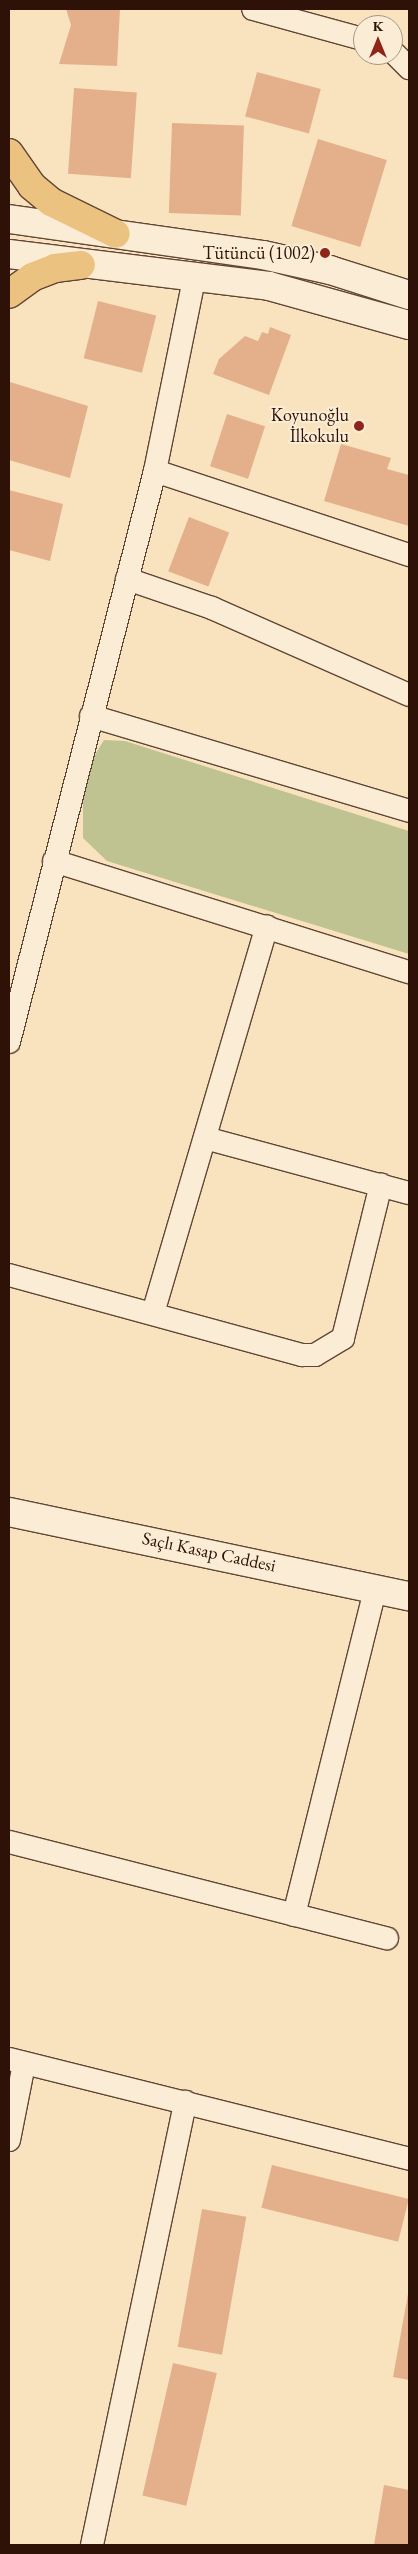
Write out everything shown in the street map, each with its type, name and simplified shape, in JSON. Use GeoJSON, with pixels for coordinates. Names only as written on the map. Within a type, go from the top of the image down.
{"type":"FeatureCollection","features":[{"type":"Feature","properties":{"kind":"main road"},"geometry":{"type":"LineString","coordinates":[[9,153],[32,186],[51,202],[116,234]]}},
{"type":"Feature","properties":{"kind":"main road"},"geometry":{"type":"LineString","coordinates":[[9,294],[32,277],[55,268],[82,265]]}},
{"type":"Feature","properties":{"kind":"street"},"geometry":{"type":"LineString","coordinates":[[253,9],[353,36]]}},
{"type":"Feature","properties":{"kind":"street"},"geometry":{"type":"LineString","coordinates":[[9,219],[297,261],[409,295]]}},
{"type":"Feature","properties":{"kind":"street"},"geometry":{"type":"LineString","coordinates":[[9,254],[82,265],[195,275],[302,294],[409,325]]}},
{"type":"Feature","properties":{"kind":"street"},"geometry":{"type":"LineString","coordinates":[[9,1042],[155,471],[195,275]]}},
{"type":"Feature","properties":{"kind":"street"},"geometry":{"type":"LineString","coordinates":[[155,471],[409,555]]}},
{"type":"Feature","properties":{"kind":"street"},"geometry":{"type":"LineString","coordinates":[[126,579],[212,608],[409,695]]}},
{"type":"Feature","properties":{"kind":"street"},"geometry":{"type":"LineString","coordinates":[[91,716],[409,812]]}},
{"type":"Feature","properties":{"kind":"street"},"geometry":{"type":"LineString","coordinates":[[54,862],[267,926],[409,972]]}},
{"type":"Feature","properties":{"kind":"street"},"geometry":{"type":"LineString","coordinates":[[152,1313],[267,926]]}},
{"type":"Feature","properties":{"kind":"street"},"geometry":{"type":"LineString","coordinates":[[205,1138],[409,1193]]}},
{"type":"Feature","properties":{"kind":"street"},"geometry":{"type":"LineString","coordinates":[[9,1275],[302,1355],[316,1355],[343,1338],[381,1185]]}},
{"type":"Feature","properties":{"kind":"street","name":"Saçlı Kasap Caddesi"},"geometry":{"type":"LineString","coordinates":[[9,1512],[409,1596]]}},
{"type":"Feature","properties":{"kind":"street"},"geometry":{"type":"LineString","coordinates":[[294,1916],[375,1588]]}},
{"type":"Feature","properties":{"kind":"street"},"geometry":{"type":"LineString","coordinates":[[9,1842],[294,1916],[387,1938]]}},
{"type":"Feature","properties":{"kind":"street"},"geometry":{"type":"LineString","coordinates":[[9,2140],[16,2061],[409,2159]]}},
{"type":"Feature","properties":{"kind":"street"},"geometry":{"type":"LineString","coordinates":[[92,2545],[185,2102]]}},
{"type":"Feature","properties":{"kind":"green space"},"geometry":{"type":"Polygon","coordinates":[[[104,740],[125,741],[409,831],[409,954],[107,861],[83,838],[83,793],[93,758],[104,740]]]}},
{"type":"Feature","properties":{"kind":"building"},"geometry":{"type":"Polygon","coordinates":[[[66,9],[120,9],[117,66],[59,64],[71,25],[66,9]]]}},
{"type":"Feature","properties":{"kind":"building"},"geometry":{"type":"Polygon","coordinates":[[[257,72],[321,89],[309,134],[245,116],[257,72]]]}},
{"type":"Feature","properties":{"kind":"building"},"geometry":{"type":"Polygon","coordinates":[[[74,88],[137,92],[131,178],[68,174],[74,88]]]}},
{"type":"Feature","properties":{"kind":"building"},"geometry":{"type":"Polygon","coordinates":[[[172,123],[244,126],[241,215],[169,213],[172,123]]]}},
{"type":"Feature","properties":{"kind":"building"},"geometry":{"type":"Polygon","coordinates":[[[318,139],[387,160],[360,247],[291,226],[318,139]]]}},
{"type":"Feature","properties":{"kind":"building"},"geometry":{"type":"Polygon","coordinates":[[[98,301],[156,316],[142,373],[84,358],[98,301]]]}},
{"type":"Feature","properties":{"kind":"building"},"geometry":{"type":"Polygon","coordinates":[[[270,327],[291,335],[269,395],[213,374],[219,359],[245,336],[258,341],[262,332],[268,334],[270,327]]]}},
{"type":"Feature","properties":{"kind":"building"},"geometry":{"type":"Polygon","coordinates":[[[10,382],[88,406],[70,478],[9,460],[10,382]]]}},
{"type":"Feature","properties":{"kind":"building"},"geometry":{"type":"Polygon","coordinates":[[[227,414],[265,426],[248,479],[210,466],[227,414]]]}},
{"type":"Feature","properties":{"kind":"building"},"geometry":{"type":"Polygon","coordinates":[[[341,444],[391,458],[387,469],[409,475],[409,526],[324,501],[341,444]]]}},
{"type":"Feature","properties":{"kind":"building"},"geometry":{"type":"Polygon","coordinates":[[[9,490],[63,504],[50,561],[9,550],[9,490]]]}},
{"type":"Feature","properties":{"kind":"building"},"geometry":{"type":"Polygon","coordinates":[[[189,517],[229,532],[208,587],[168,571],[189,517]]]}},
{"type":"Feature","properties":{"kind":"building"},"geometry":{"type":"Polygon","coordinates":[[[272,2165],[409,2199],[398,2242],[261,2208],[272,2165]]]}},
{"type":"Feature","properties":{"kind":"building"},"geometry":{"type":"Polygon","coordinates":[[[202,2209],[246,2217],[222,2355],[178,2347],[202,2209]]]}},
{"type":"Feature","properties":{"kind":"building"},"geometry":{"type":"Polygon","coordinates":[[[409,2294],[409,2380],[393,2377],[409,2294]]]}},
{"type":"Feature","properties":{"kind":"building"},"geometry":{"type":"Polygon","coordinates":[[[173,2363],[217,2373],[186,2506],[142,2496],[173,2363]]]}},
{"type":"Feature","properties":{"kind":"building"},"geometry":{"type":"Polygon","coordinates":[[[384,2485],[409,2490],[409,2545],[374,2545],[384,2485]]]}},
{"type":"Feature","properties":{"kind":"place","name":"Tütüncü (1002)"},"geometry":{"type":"Point","coordinates":[325,253]}},
{"type":"Feature","properties":{"kind":"place","name":"Koyunoğlu İlkokulu"},"geometry":{"type":"Point","coordinates":[359,426]}}]}
